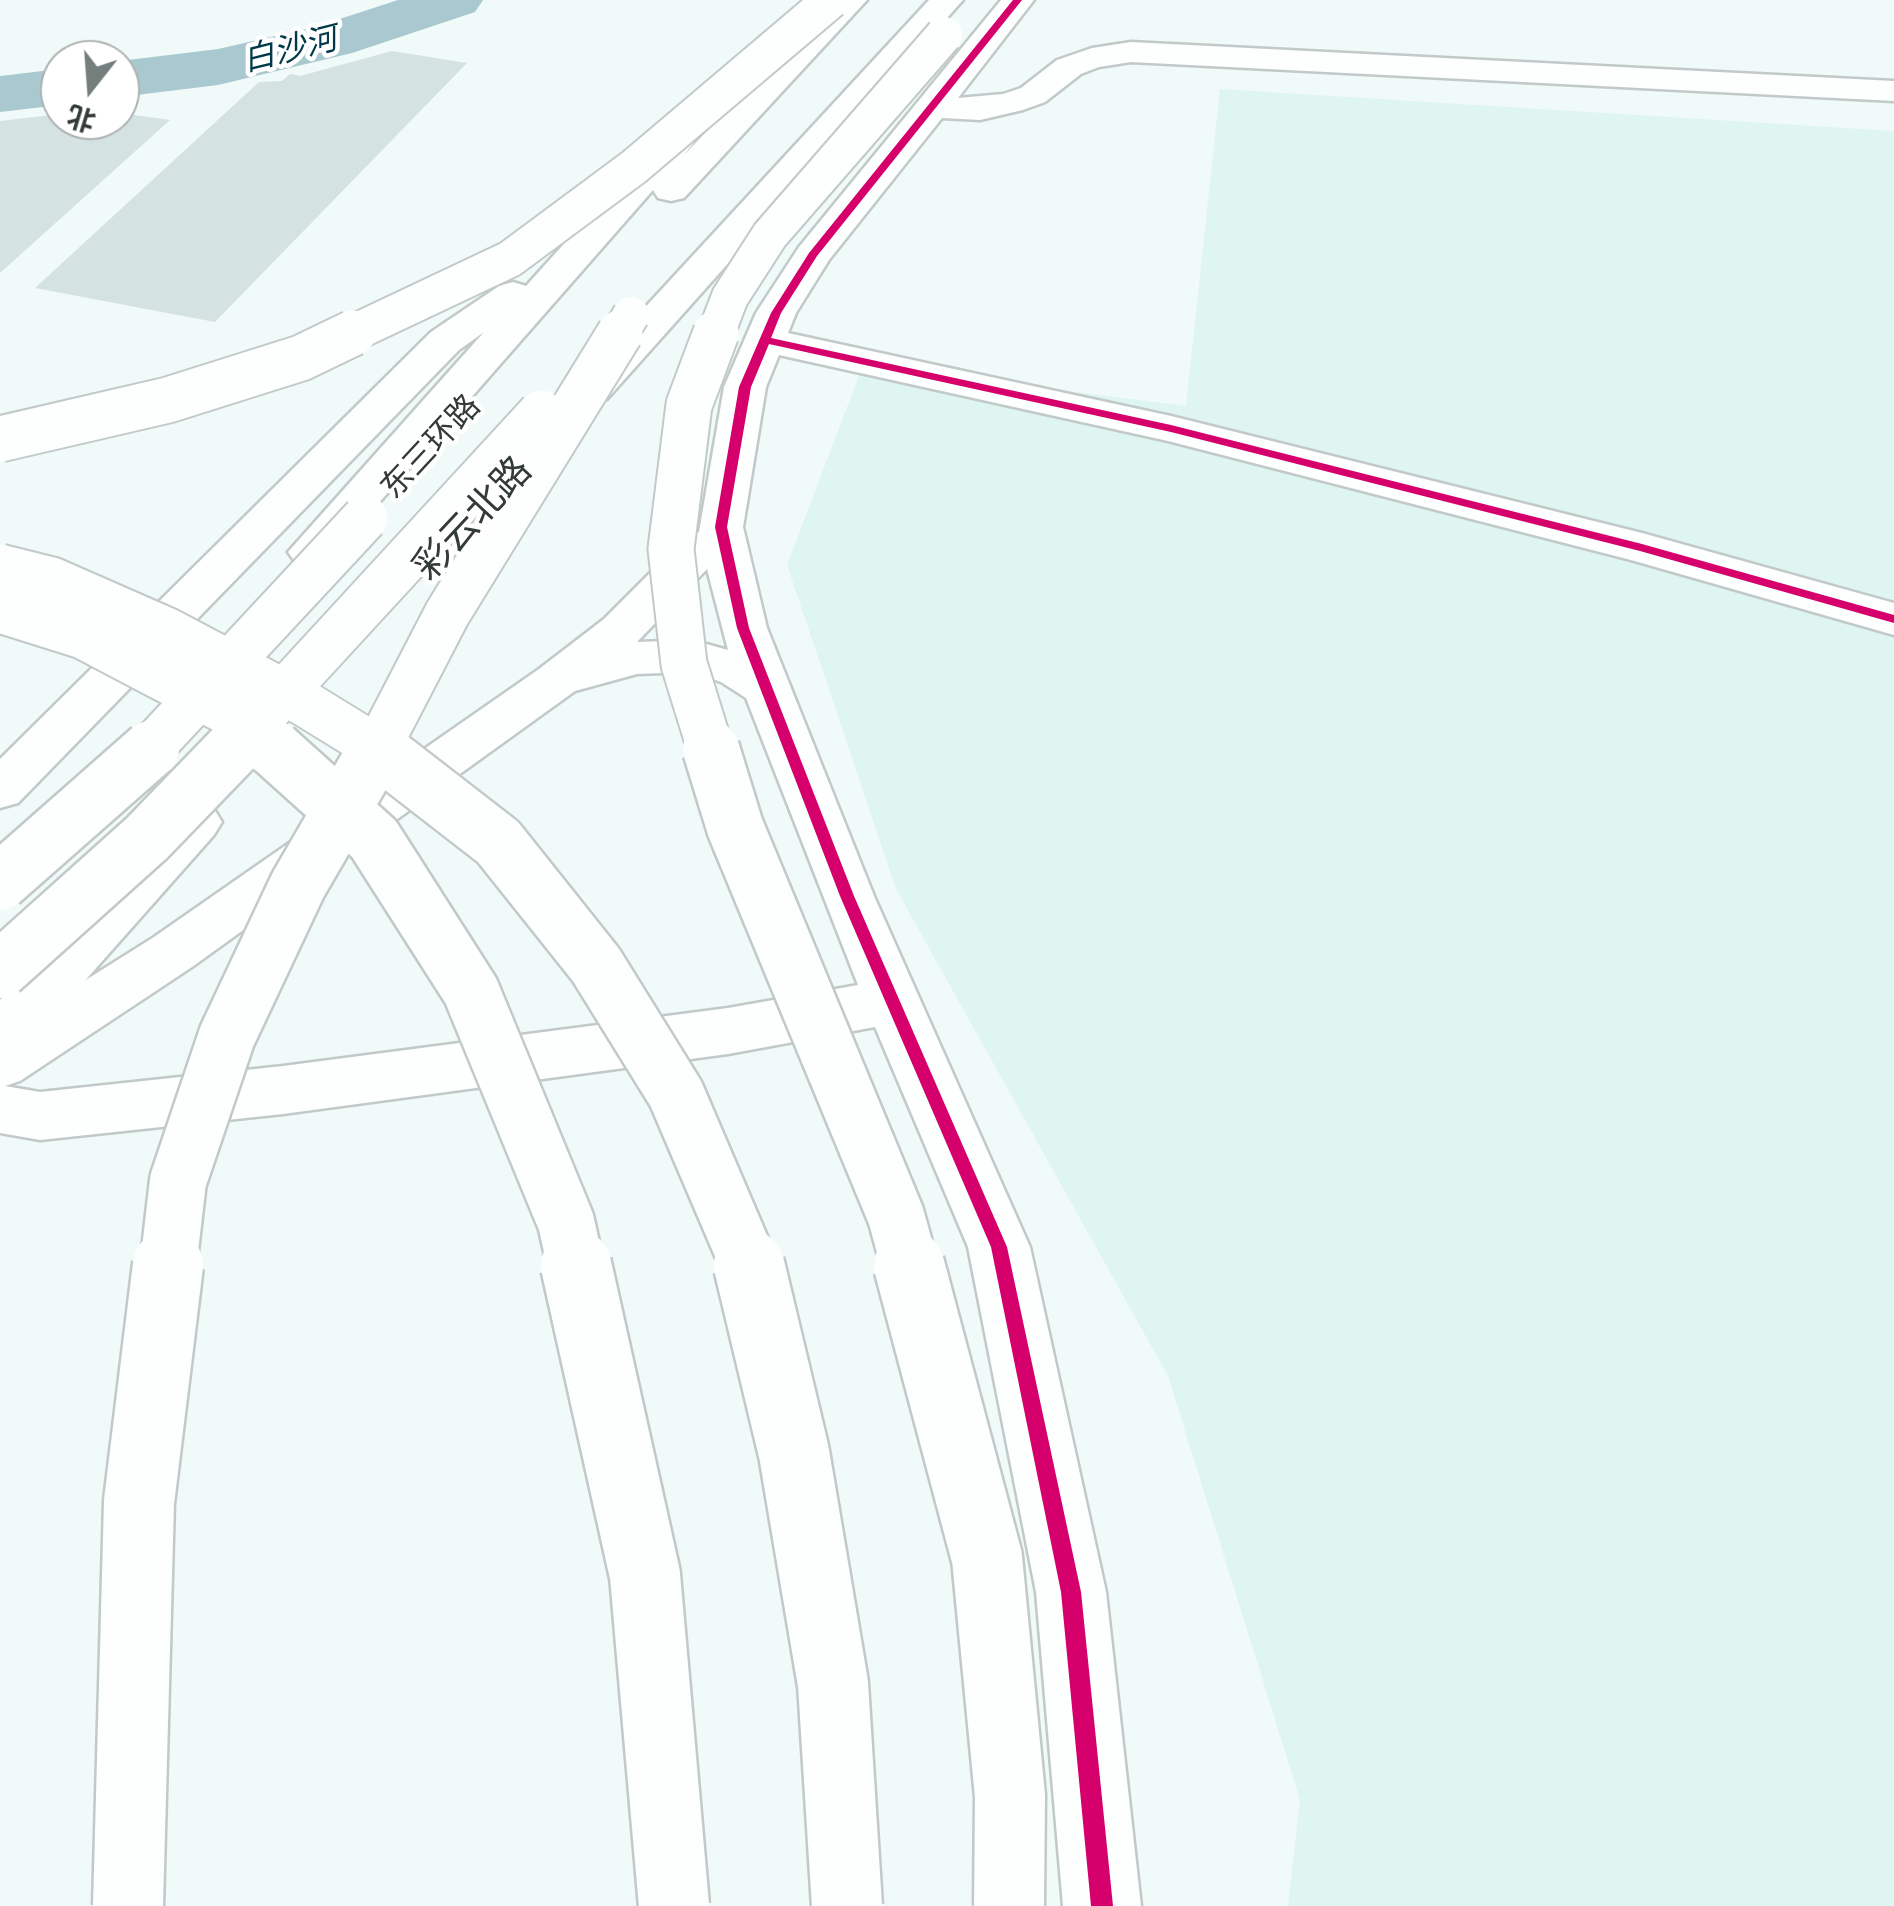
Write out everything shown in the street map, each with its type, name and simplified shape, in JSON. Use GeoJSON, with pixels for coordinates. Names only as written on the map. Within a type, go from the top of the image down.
{"type":"FeatureCollection","features":[{"type":"Feature","properties":{"kind":"main road","name":"东三环路"},"geometry":{"type":"LineString","coordinates":[[0,885],[134,767],[851,0]]}},
{"type":"Feature","properties":{"kind":"main road"},"geometry":{"type":"LineString","coordinates":[[1010,1906],[1010,1796],[987,1558],[896,1216],[735,827],[706,736],[684,664],[672,549],[688,405],[730,297],[770,236],[980,21],[1018,0]]}},
{"type":"Feature","properties":{"kind":"main road"},"geometry":{"type":"LineString","coordinates":[[0,885],[367,490],[586,244],[809,3]]}},
{"type":"Feature","properties":{"kind":"main road"},"geometry":{"type":"LineString","coordinates":[[0,439],[168,400],[301,358],[510,259],[634,167],[809,3]]}},
{"type":"Feature","properties":{"kind":"main road"},"geometry":{"type":"LineString","coordinates":[[128,1906],[140,1502],[178,1181],[227,1036],[298,885],[398,711],[447,614],[631,314],[926,11]]}},
{"type":"Feature","properties":{"kind":"main road","name":"彩云北路"},"geometry":{"type":"LineString","coordinates":[[0,1038],[926,11]]}},
{"type":"Feature","properties":{"kind":"main road"},"geometry":{"type":"LineString","coordinates":[[980,21],[932,107],[813,255],[776,313],[745,387],[722,527],[742,628],[893,1001],[999,1248],[1072,1592],[1102,1906]]}},
{"type":"Feature","properties":{"kind":"main road"},"geometry":{"type":"LineString","coordinates":[[932,107],[980,109],[1011,102],[1033,95],[1069,66],[1131,52],[1198,52],[1894,91]]}},
{"type":"Feature","properties":{"kind":"main road"},"geometry":{"type":"LineString","coordinates":[[0,790],[445,341],[586,244]]}},
{"type":"Feature","properties":{"kind":"main road","name":"东三环路"},"geometry":{"type":"LineString","coordinates":[[0,970],[161,824],[307,672],[631,314]]}},
{"type":"Feature","properties":{"kind":"main road"},"geometry":{"type":"LineString","coordinates":[[765,340],[1171,428],[1623,544],[1894,619]]}},
{"type":"Feature","properties":{"kind":"main road"},"geometry":{"type":"LineString","coordinates":[[0,1064],[173,952],[556,681],[620,630],[722,527]]}},
{"type":"Feature","properties":{"kind":"main road"},"geometry":{"type":"LineString","coordinates":[[0,567],[52,580],[166,630],[304,702],[388,756],[498,842],[596,965],[676,1094],[750,1270],[794,1454],[834,1684],[847,1906]]}},
{"type":"Feature","properties":{"kind":"main road"},"geometry":{"type":"LineString","coordinates":[[0,610],[83,636],[240,718],[374,840],[471,991],[566,1222],[645,1575],[674,1906]]}},
{"type":"Feature","properties":{"kind":"main road"},"geometry":{"type":"LineString","coordinates":[[556,681],[637,658],[692,656],[738,670],[767,690]]}},
{"type":"Feature","properties":{"kind":"main road"},"geometry":{"type":"LineString","coordinates":[[0,1109],[40,1116],[283,1090],[728,1030],[893,1001]]}},
{"type":"Feature","properties":{"kind":"shaded area"},"geometry":{"type":"Polygon","coordinates":[[[1220,89],[1894,131],[1894,1906],[1288,1906],[1300,1800],[1168,1376],[896,889],[787,565],[863,365],[1186,406],[1220,89]]]}},
{"type":"Feature","properties":{"kind":"building"},"geometry":{"type":"Polygon","coordinates":[[[392,51],[467,63],[215,322],[35,288],[259,82],[282,81],[290,74],[300,76],[392,51]]]}},
{"type":"Feature","properties":{"kind":"building"},"geometry":{"type":"Polygon","coordinates":[[[40,116],[40,140],[140,140],[140,116],[170,120],[0,273],[0,121],[40,116]]]}},
{"type":"Feature","properties":{"kind":"waterway","name":"白沙河"},"geometry":{"type":"LineString","coordinates":[[140,77],[218,67],[331,41],[455,0]]}},
{"type":"Feature","properties":{"kind":"waterway","name":"白沙河"},"geometry":{"type":"LineString","coordinates":[[0,94],[40,89]]}},
{"type":"Feature","properties":{"kind":"cycle path"},"geometry":{"type":"LineString","coordinates":[[1018,0],[813,255],[776,313],[745,387],[721,527],[743,628],[847,896],[999,1247],[1071,1592],[1102,1906]]}},
{"type":"Feature","properties":{"kind":"cycle path"},"geometry":{"type":"LineString","coordinates":[[765,340],[1171,429],[1642,548],[1894,619]]}}]}
